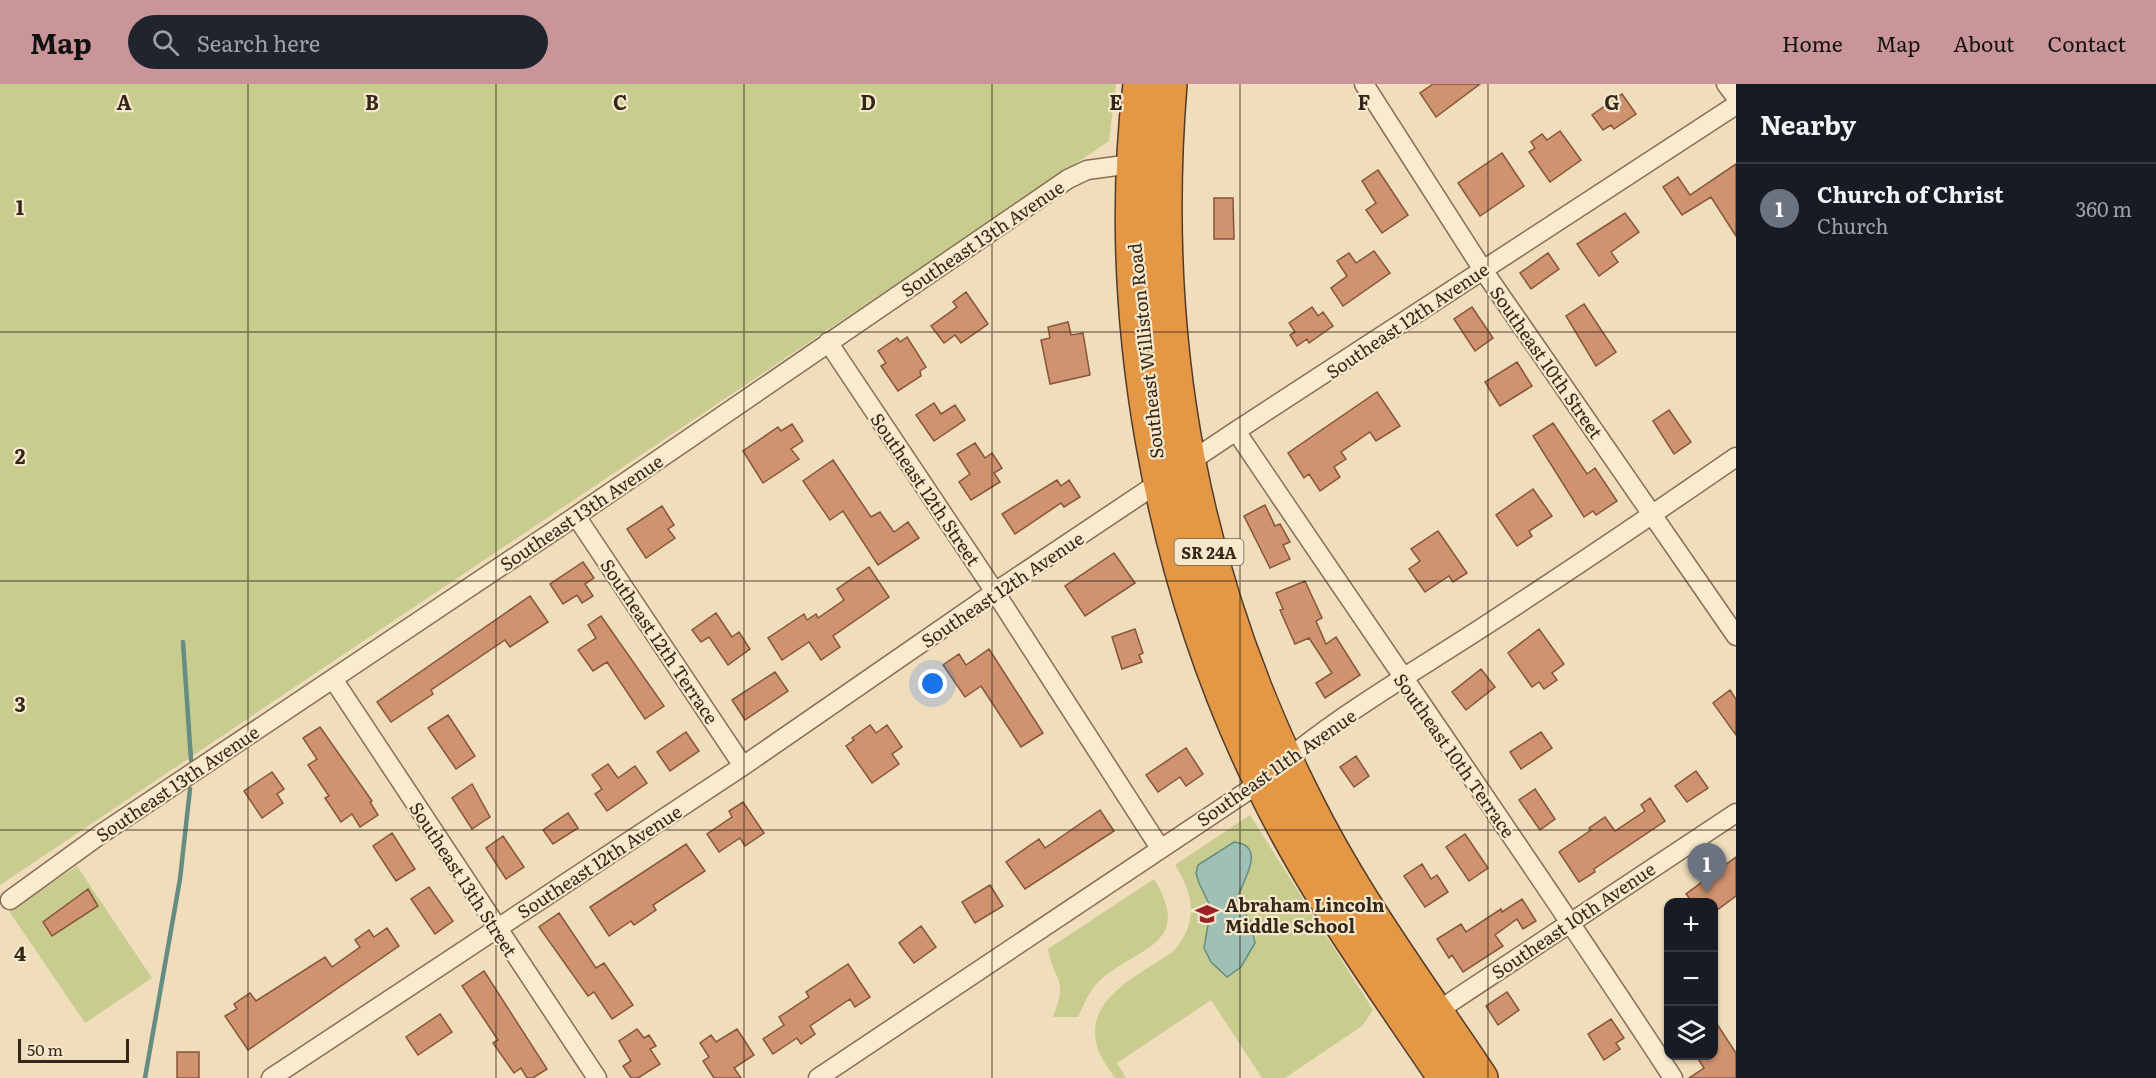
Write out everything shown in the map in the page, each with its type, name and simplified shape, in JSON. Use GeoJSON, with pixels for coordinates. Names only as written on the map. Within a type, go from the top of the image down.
{"type":"FeatureCollection","features":[{"type":"Feature","properties":{"kind":"highway","name":"Southeast Williston Road"},"geometry":{"type":"LineString","coordinates":[[1140,84],[1132,164],[1136,283],[1144,374],[1159,483],[1201,631],[1261,782]]}},
{"type":"Feature","properties":{"kind":"highway","name":"Southeast Williston Road"},"geometry":{"type":"LineString","coordinates":[[1170,84],[1165,160],[1164,265],[1175,382],[1187,464],[1228,617],[1254,688],[1285,759]]}},
{"type":"Feature","properties":{"kind":"highway","name":"SR 24A"},"geometry":{"type":"LineString","coordinates":[[1285,759],[1418,1011],[1445,1078]]}},
{"type":"Feature","properties":{"kind":"highway","name":"SR 24A"},"geometry":{"type":"LineString","coordinates":[[1261,782],[1314,878],[1418,1011],[1481,1078]]}},
{"type":"Feature","properties":{"kind":"street","name":"Southeast 10th Street"},"geometry":{"type":"LineString","coordinates":[[1364,84],[1483,270],[1736,636]]}},
{"type":"Feature","properties":{"kind":"street"},"geometry":{"type":"LineString","coordinates":[[1726,84],[1736,97]]}},
{"type":"Feature","properties":{"kind":"street","name":"Southeast 12th Avenue"},"geometry":{"type":"LineString","coordinates":[[271,1078],[743,765],[995,592],[1236,431],[1736,105]]}},
{"type":"Feature","properties":{"kind":"street","name":"Southeast 13th Avenue"},"geometry":{"type":"LineString","coordinates":[[10,900],[101,834],[576,516],[1068,179],[1087,170],[1165,160]]}},
{"type":"Feature","properties":{"kind":"street","name":"Southeast 12th Street"},"geometry":{"type":"LineString","coordinates":[[828,342],[995,592],[1160,848]]}},
{"type":"Feature","properties":{"kind":"street","name":"Southeast 10th Terrace"},"geometry":{"type":"LineString","coordinates":[[1236,431],[1402,679],[1570,921],[1673,1078]]}},
{"type":"Feature","properties":{"kind":"street","name":"Southeast 11th Avenue"},"geometry":{"type":"LineString","coordinates":[[818,1078],[1261,782],[1285,759],[1402,679],[1736,457]]}},
{"type":"Feature","properties":{"kind":"street","name":"Southeast 12th Terrace"},"geometry":{"type":"LineString","coordinates":[[576,516],[743,765]]}},
{"type":"Feature","properties":{"kind":"street","name":"Southeast 13th Street"},"geometry":{"type":"LineString","coordinates":[[333,680],[597,1078]]}},
{"type":"Feature","properties":{"kind":"street","name":"Southeast 10th Avenue"},"geometry":{"type":"LineString","coordinates":[[1418,1011],[1570,921],[1736,813]]}},
{"type":"Feature","properties":{"kind":"green space"},"geometry":{"type":"Polygon","coordinates":[[[0,84],[1116,84],[1109,141],[0,885],[0,84]]]}},
{"type":"Feature","properties":{"kind":"green space"},"geometry":{"type":"Polygon","coordinates":[[[1250,815],[1373,1010],[1362,1026],[1285,1078],[1262,1078],[1211,1000],[1117,1063],[1126,1078],[1115,1078],[1102,1059],[1097,1046],[1095,1029],[1099,1014],[1118,989],[1173,952],[1187,931],[1190,920],[1190,899],[1182,876],[1175,865],[1250,815]]]}},
{"type":"Feature","properties":{"kind":"green space"},"geometry":{"type":"Polygon","coordinates":[[[77,866],[152,978],[85,1023],[9,911],[77,866]]]}},
{"type":"Feature","properties":{"kind":"green space"},"geometry":{"type":"Polygon","coordinates":[[[1154,879],[1165,903],[1168,921],[1163,934],[1152,945],[1107,974],[1093,988],[1078,1017],[1053,1017],[1058,1004],[1060,987],[1048,949],[1154,879]]]}},
{"type":"Feature","properties":{"kind":"water"},"geometry":{"type":"Polygon","coordinates":[[[1234,842],[1250,850],[1250,866],[1236,902],[1250,920],[1255,943],[1241,967],[1227,977],[1211,962],[1204,948],[1211,908],[1196,873],[1198,865],[1234,842]]]}},
{"type":"Feature","properties":{"kind":"building"},"geometry":{"type":"Polygon","coordinates":[[[1433,84],[1480,84],[1436,117],[1420,93],[1433,84]]]}},
{"type":"Feature","properties":{"kind":"building"},"geometry":{"type":"Polygon","coordinates":[[[1622,94],[1636,114],[1614,129],[1611,125],[1603,130],[1592,115],[1622,94]]]}},
{"type":"Feature","properties":{"kind":"building"},"geometry":{"type":"Polygon","coordinates":[[[1560,131],[1581,160],[1550,182],[1529,152],[1535,148],[1531,142],[1542,134],[1547,140],[1560,131]]]}},
{"type":"Feature","properties":{"kind":"building"},"geometry":{"type":"Polygon","coordinates":[[[1502,153],[1524,186],[1480,216],[1458,183],[1502,153]]]}},
{"type":"Feature","properties":{"kind":"building"},"geometry":{"type":"Polygon","coordinates":[[[1736,164],[1736,236],[1711,197],[1682,215],[1663,187],[1678,177],[1690,195],[1736,164]]]}},
{"type":"Feature","properties":{"kind":"building"},"geometry":{"type":"Polygon","coordinates":[[[1378,170],[1408,215],[1382,233],[1366,210],[1376,203],[1362,181],[1378,170]]]}},
{"type":"Feature","properties":{"kind":"building"},"geometry":{"type":"Polygon","coordinates":[[[1214,198],[1233,198],[1234,239],[1214,239],[1214,198]]]}},
{"type":"Feature","properties":{"kind":"building"},"geometry":{"type":"Polygon","coordinates":[[[1625,213],[1639,232],[1611,252],[1618,262],[1599,276],[1577,244],[1625,213]]]}},
{"type":"Feature","properties":{"kind":"building"},"geometry":{"type":"Polygon","coordinates":[[[1374,251],[1390,273],[1343,306],[1331,288],[1347,276],[1337,261],[1349,253],[1356,263],[1374,251]]]}},
{"type":"Feature","properties":{"kind":"building"},"geometry":{"type":"Polygon","coordinates":[[[1548,253],[1559,269],[1531,289],[1520,273],[1548,253]]]}},
{"type":"Feature","properties":{"kind":"building"},"geometry":{"type":"Polygon","coordinates":[[[966,292],[988,324],[961,343],[955,335],[944,343],[931,326],[957,307],[953,302],[966,292]]]}},
{"type":"Feature","properties":{"kind":"building"},"geometry":{"type":"Polygon","coordinates":[[[1584,304],[1616,352],[1596,366],[1566,316],[1584,304]]]}},
{"type":"Feature","properties":{"kind":"building"},"geometry":{"type":"Polygon","coordinates":[[[1312,307],[1318,316],[1323,312],[1333,326],[1309,343],[1307,339],[1297,346],[1290,335],[1295,332],[1289,323],[1312,307]]]}},
{"type":"Feature","properties":{"kind":"building"},"geometry":{"type":"Polygon","coordinates":[[[1472,307],[1493,338],[1475,351],[1454,319],[1472,307]]]}},
{"type":"Feature","properties":{"kind":"building"},"geometry":{"type":"Polygon","coordinates":[[[1068,322],[1071,335],[1083,333],[1090,375],[1050,384],[1041,340],[1050,338],[1048,327],[1068,322]]]}},
{"type":"Feature","properties":{"kind":"building"},"geometry":{"type":"Polygon","coordinates":[[[907,337],[926,367],[920,371],[921,376],[898,391],[881,366],[886,363],[878,351],[897,338],[900,342],[907,337]]]}},
{"type":"Feature","properties":{"kind":"building"},"geometry":{"type":"Polygon","coordinates":[[[1517,362],[1532,386],[1500,406],[1485,382],[1517,362]]]}},
{"type":"Feature","properties":{"kind":"building"},"geometry":{"type":"Polygon","coordinates":[[[1377,392],[1400,426],[1376,441],[1370,432],[1341,452],[1346,459],[1334,467],[1340,477],[1320,491],[1309,474],[1304,478],[1288,453],[1377,392]]]}},
{"type":"Feature","properties":{"kind":"building"},"geometry":{"type":"Polygon","coordinates":[[[934,403],[941,414],[955,405],[965,420],[934,441],[916,415],[934,403]]]}},
{"type":"Feature","properties":{"kind":"building"},"geometry":{"type":"Polygon","coordinates":[[[1669,410],[1691,442],[1674,454],[1653,421],[1669,410]]]}},
{"type":"Feature","properties":{"kind":"building"},"geometry":{"type":"Polygon","coordinates":[[[1553,423],[1587,474],[1595,468],[1617,501],[1596,515],[1593,511],[1584,517],[1533,436],[1553,423]]]}},
{"type":"Feature","properties":{"kind":"building"},"geometry":{"type":"Polygon","coordinates":[[[792,424],[803,441],[791,449],[799,459],[763,483],[743,451],[778,427],[781,431],[792,424]]]}},
{"type":"Feature","properties":{"kind":"building"},"geometry":{"type":"Polygon","coordinates":[[[975,443],[985,458],[992,453],[1002,468],[994,473],[1000,482],[971,500],[959,482],[970,474],[957,454],[975,443]]]}},
{"type":"Feature","properties":{"kind":"building"},"geometry":{"type":"Polygon","coordinates":[[[833,460],[871,517],[880,512],[894,532],[908,522],[919,538],[878,565],[843,511],[830,520],[803,481],[833,460]]]}},
{"type":"Feature","properties":{"kind":"building"},"geometry":{"type":"Polygon","coordinates":[[[1057,480],[1061,486],[1069,480],[1080,497],[1064,507],[1061,503],[1015,534],[1002,514],[1057,480]]]}},
{"type":"Feature","properties":{"kind":"building"},"geometry":{"type":"Polygon","coordinates":[[[1533,489],[1552,516],[1529,531],[1532,536],[1517,546],[1496,515],[1533,489]]]}},
{"type":"Feature","properties":{"kind":"building"},"geometry":{"type":"Polygon","coordinates":[[[1265,505],[1275,526],[1280,524],[1290,542],[1283,545],[1290,559],[1270,568],[1244,516],[1265,505]]]}},
{"type":"Feature","properties":{"kind":"building"},"geometry":{"type":"Polygon","coordinates":[[[662,506],[674,525],[668,529],[675,538],[646,558],[627,529],[662,506]]]}},
{"type":"Feature","properties":{"kind":"building"},"geometry":{"type":"Polygon","coordinates":[[[1438,531],[1467,573],[1453,582],[1449,576],[1425,592],[1409,569],[1420,561],[1411,549],[1438,531]]]}},
{"type":"Feature","properties":{"kind":"building"},"geometry":{"type":"Polygon","coordinates":[[[1114,553],[1135,583],[1085,616],[1065,586],[1114,553]]]}},
{"type":"Feature","properties":{"kind":"building"},"geometry":{"type":"Polygon","coordinates":[[[583,562],[594,578],[585,584],[593,596],[582,603],[577,595],[563,604],[550,584],[583,562]]]}},
{"type":"Feature","properties":{"kind":"building"},"geometry":{"type":"Polygon","coordinates":[[[869,567],[889,597],[833,636],[840,647],[821,660],[809,642],[782,660],[768,638],[804,614],[807,620],[816,614],[818,618],[844,600],[837,589],[869,567]]]}},
{"type":"Feature","properties":{"kind":"building"},"geometry":{"type":"Polygon","coordinates":[[[1305,581],[1322,618],[1316,621],[1326,644],[1336,637],[1360,675],[1325,698],[1316,683],[1332,673],[1309,638],[1295,644],[1280,610],[1283,609],[1276,593],[1305,581]]]}},
{"type":"Feature","properties":{"kind":"building"},"geometry":{"type":"Polygon","coordinates":[[[530,596],[548,622],[510,647],[505,640],[431,690],[433,694],[391,722],[377,702],[530,596]]]}},
{"type":"Feature","properties":{"kind":"building"},"geometry":{"type":"Polygon","coordinates":[[[716,613],[732,637],[739,632],[750,649],[728,665],[709,637],[701,642],[692,630],[716,613]]]}},
{"type":"Feature","properties":{"kind":"building"},"geometry":{"type":"Polygon","coordinates":[[[601,616],[664,706],[645,719],[607,662],[593,671],[578,650],[596,638],[588,625],[601,616]]]}},
{"type":"Feature","properties":{"kind":"building"},"geometry":{"type":"Polygon","coordinates":[[[1135,629],[1143,653],[1139,655],[1142,662],[1122,669],[1112,637],[1135,629]]]}},
{"type":"Feature","properties":{"kind":"building"},"geometry":{"type":"Polygon","coordinates":[[[1539,629],[1564,664],[1552,673],[1557,680],[1544,689],[1539,682],[1532,687],[1508,653],[1539,629]]]}},
{"type":"Feature","properties":{"kind":"building"},"geometry":{"type":"Polygon","coordinates":[[[989,649],[1043,733],[1021,747],[981,686],[965,697],[943,665],[959,654],[966,665],[989,649]]]}},
{"type":"Feature","properties":{"kind":"building"},"geometry":{"type":"Polygon","coordinates":[[[1481,669],[1495,687],[1466,710],[1452,692],[1481,669]]]}},
{"type":"Feature","properties":{"kind":"building"},"geometry":{"type":"Polygon","coordinates":[[[775,672],[788,691],[745,720],[732,700],[775,672]]]}},
{"type":"Feature","properties":{"kind":"building"},"geometry":{"type":"Polygon","coordinates":[[[1730,690],[1736,699],[1736,735],[1713,703],[1730,690]]]}},
{"type":"Feature","properties":{"kind":"building"},"geometry":{"type":"Polygon","coordinates":[[[448,715],[475,756],[456,769],[428,728],[448,715]]]}},
{"type":"Feature","properties":{"kind":"building"},"geometry":{"type":"Polygon","coordinates":[[[870,725],[876,733],[887,725],[902,747],[892,754],[899,764],[872,783],[846,746],[854,740],[852,738],[870,725]]]}},
{"type":"Feature","properties":{"kind":"building"},"geometry":{"type":"Polygon","coordinates":[[[320,727],[372,801],[370,802],[378,815],[360,827],[352,814],[341,822],[325,798],[329,796],[308,765],[317,759],[303,738],[320,727]]]}},
{"type":"Feature","properties":{"kind":"building"},"geometry":{"type":"Polygon","coordinates":[[[686,732],[699,751],[670,771],[657,752],[686,732]]]}},
{"type":"Feature","properties":{"kind":"building"},"geometry":{"type":"Polygon","coordinates":[[[1541,732],[1552,748],[1521,769],[1510,752],[1541,732]]]}},
{"type":"Feature","properties":{"kind":"building"},"geometry":{"type":"Polygon","coordinates":[[[1186,748],[1203,774],[1186,786],[1180,777],[1158,792],[1146,775],[1186,748]]]}},
{"type":"Feature","properties":{"kind":"building"},"geometry":{"type":"Polygon","coordinates":[[[1356,756],[1369,776],[1354,787],[1340,767],[1356,756]]]}},
{"type":"Feature","properties":{"kind":"building"},"geometry":{"type":"Polygon","coordinates":[[[608,764],[618,778],[635,766],[647,783],[607,811],[595,794],[602,789],[592,775],[608,764]]]}},
{"type":"Feature","properties":{"kind":"building"},"geometry":{"type":"Polygon","coordinates":[[[1696,771],[1708,788],[1687,802],[1675,786],[1696,771]]]}},
{"type":"Feature","properties":{"kind":"building"},"geometry":{"type":"Polygon","coordinates":[[[272,772],[284,789],[277,794],[283,803],[262,818],[244,791],[272,772]]]}},
{"type":"Feature","properties":{"kind":"building"},"geometry":{"type":"Polygon","coordinates":[[[472,784],[490,817],[472,829],[452,798],[472,784]]]}},
{"type":"Feature","properties":{"kind":"building"},"geometry":{"type":"Polygon","coordinates":[[[1535,789],[1555,819],[1540,830],[1519,800],[1535,789]]]}},
{"type":"Feature","properties":{"kind":"building"},"geometry":{"type":"Polygon","coordinates":[[[1650,798],[1665,821],[1594,869],[1595,872],[1579,882],[1559,852],[1591,830],[1589,828],[1605,817],[1615,831],[1645,811],[1641,805],[1650,798]]]}},
{"type":"Feature","properties":{"kind":"building"},"geometry":{"type":"Polygon","coordinates":[[[743,802],[764,833],[745,846],[740,838],[719,852],[707,834],[732,817],[729,811],[743,802]]]}},
{"type":"Feature","properties":{"kind":"building"},"geometry":{"type":"Polygon","coordinates":[[[1100,810],[1114,831],[1025,889],[1006,862],[1039,839],[1045,848],[1100,810]]]}},
{"type":"Feature","properties":{"kind":"building"},"geometry":{"type":"Polygon","coordinates":[[[568,813],[578,828],[553,844],[543,830],[568,813]]]}},
{"type":"Feature","properties":{"kind":"building"},"geometry":{"type":"Polygon","coordinates":[[[392,833],[415,869],[396,881],[373,846],[392,833]]]}},
{"type":"Feature","properties":{"kind":"building"},"geometry":{"type":"Polygon","coordinates":[[[1465,834],[1488,868],[1469,881],[1446,847],[1465,834]]]}},
{"type":"Feature","properties":{"kind":"building"},"geometry":{"type":"Polygon","coordinates":[[[503,836],[524,867],[506,879],[486,848],[503,836]]]}},
{"type":"Feature","properties":{"kind":"building"},"geometry":{"type":"Polygon","coordinates":[[[686,844],[705,871],[653,905],[656,910],[634,925],[631,921],[609,936],[590,907],[686,844]]]}},
{"type":"Feature","properties":{"kind":"building"},"geometry":{"type":"Polygon","coordinates":[[[1736,857],[1736,896],[1718,909],[1718,898],[1689,898],[1686,894],[1736,857]]]}},
{"type":"Feature","properties":{"kind":"building"},"geometry":{"type":"Polygon","coordinates":[[[1422,864],[1431,879],[1437,875],[1448,892],[1425,907],[1404,876],[1422,864]]]}},
{"type":"Feature","properties":{"kind":"building"},"geometry":{"type":"Polygon","coordinates":[[[990,885],[1003,906],[975,923],[962,902],[990,885]]]}},
{"type":"Feature","properties":{"kind":"building"},"geometry":{"type":"Polygon","coordinates":[[[429,887],[453,921],[435,934],[411,899],[429,887]]]}},
{"type":"Feature","properties":{"kind":"building"},"geometry":{"type":"Polygon","coordinates":[[[88,889],[98,906],[52,936],[43,922],[88,889]]]}},
{"type":"Feature","properties":{"kind":"building"},"geometry":{"type":"Polygon","coordinates":[[[1522,899],[1536,921],[1523,929],[1517,919],[1495,935],[1503,946],[1463,972],[1452,955],[1449,958],[1437,939],[1461,924],[1466,932],[1501,909],[1502,912],[1522,899]]]}},
{"type":"Feature","properties":{"kind":"building"},"geometry":{"type":"Polygon","coordinates":[[[559,913],[596,968],[604,963],[633,1005],[612,1019],[594,992],[588,996],[539,927],[559,913]]]}},
{"type":"Feature","properties":{"kind":"building"},"geometry":{"type":"Polygon","coordinates":[[[921,926],[936,947],[914,963],[899,943],[921,926]]]}},
{"type":"Feature","properties":{"kind":"building"},"geometry":{"type":"Polygon","coordinates":[[[387,928],[399,946],[248,1050],[225,1016],[237,1009],[234,1004],[250,993],[256,1001],[325,957],[332,967],[360,947],[355,940],[369,930],[374,937],[387,928]]]}},
{"type":"Feature","properties":{"kind":"building"},"geometry":{"type":"Polygon","coordinates":[[[848,964],[870,997],[855,1007],[850,999],[810,1026],[815,1034],[801,1044],[797,1038],[773,1054],[763,1039],[784,1025],[779,1017],[809,997],[806,992],[848,964]]]}},
{"type":"Feature","properties":{"kind":"building"},"geometry":{"type":"Polygon","coordinates":[[[484,971],[547,1069],[533,1078],[527,1078],[521,1068],[514,1073],[493,1043],[498,1040],[462,986],[484,971]]]}},
{"type":"Feature","properties":{"kind":"building"},"geometry":{"type":"Polygon","coordinates":[[[1507,992],[1519,1010],[1498,1025],[1486,1006],[1507,992]]]}},
{"type":"Feature","properties":{"kind":"building"},"geometry":{"type":"Polygon","coordinates":[[[440,1014],[452,1032],[418,1055],[406,1037],[440,1014]]]}},
{"type":"Feature","properties":{"kind":"building"},"geometry":{"type":"Polygon","coordinates":[[[1611,1019],[1624,1038],[1616,1043],[1620,1049],[1604,1060],[1588,1034],[1611,1019]]]}},
{"type":"Feature","properties":{"kind":"building"},"geometry":{"type":"Polygon","coordinates":[[[1718,1026],[1736,1053],[1736,1078],[1689,1078],[1704,1068],[1699,1060],[1718,1060],[1718,1026]]]}},
{"type":"Feature","properties":{"kind":"building"},"geometry":{"type":"Polygon","coordinates":[[[637,1029],[644,1038],[649,1035],[656,1046],[650,1049],[660,1064],[638,1078],[631,1078],[623,1066],[631,1061],[619,1041],[637,1029]]]}},
{"type":"Feature","properties":{"kind":"building"},"geometry":{"type":"Polygon","coordinates":[[[737,1029],[754,1055],[734,1068],[741,1078],[714,1078],[703,1061],[709,1057],[700,1043],[711,1035],[716,1042],[737,1029]]]}},
{"type":"Feature","properties":{"kind":"building"},"geometry":{"type":"Polygon","coordinates":[[[177,1052],[199,1052],[199,1078],[177,1078],[177,1052]]]}},
{"type":"Feature","properties":{"kind":"waterway"},"geometry":{"type":"LineString","coordinates":[[183,642],[191,760]]}},
{"type":"Feature","properties":{"kind":"waterway"},"geometry":{"type":"LineString","coordinates":[[145,1078],[180,879],[190,789]]}},
{"type":"Feature","properties":{"kind":"place","name":"Church of Christ"},"geometry":{"type":"Point","coordinates":[1707,893]}},
{"type":"Feature","properties":{"kind":"place","name":"Abraham Lincoln Middle School"},"geometry":{"type":"Point","coordinates":[1207,914]}}]}
